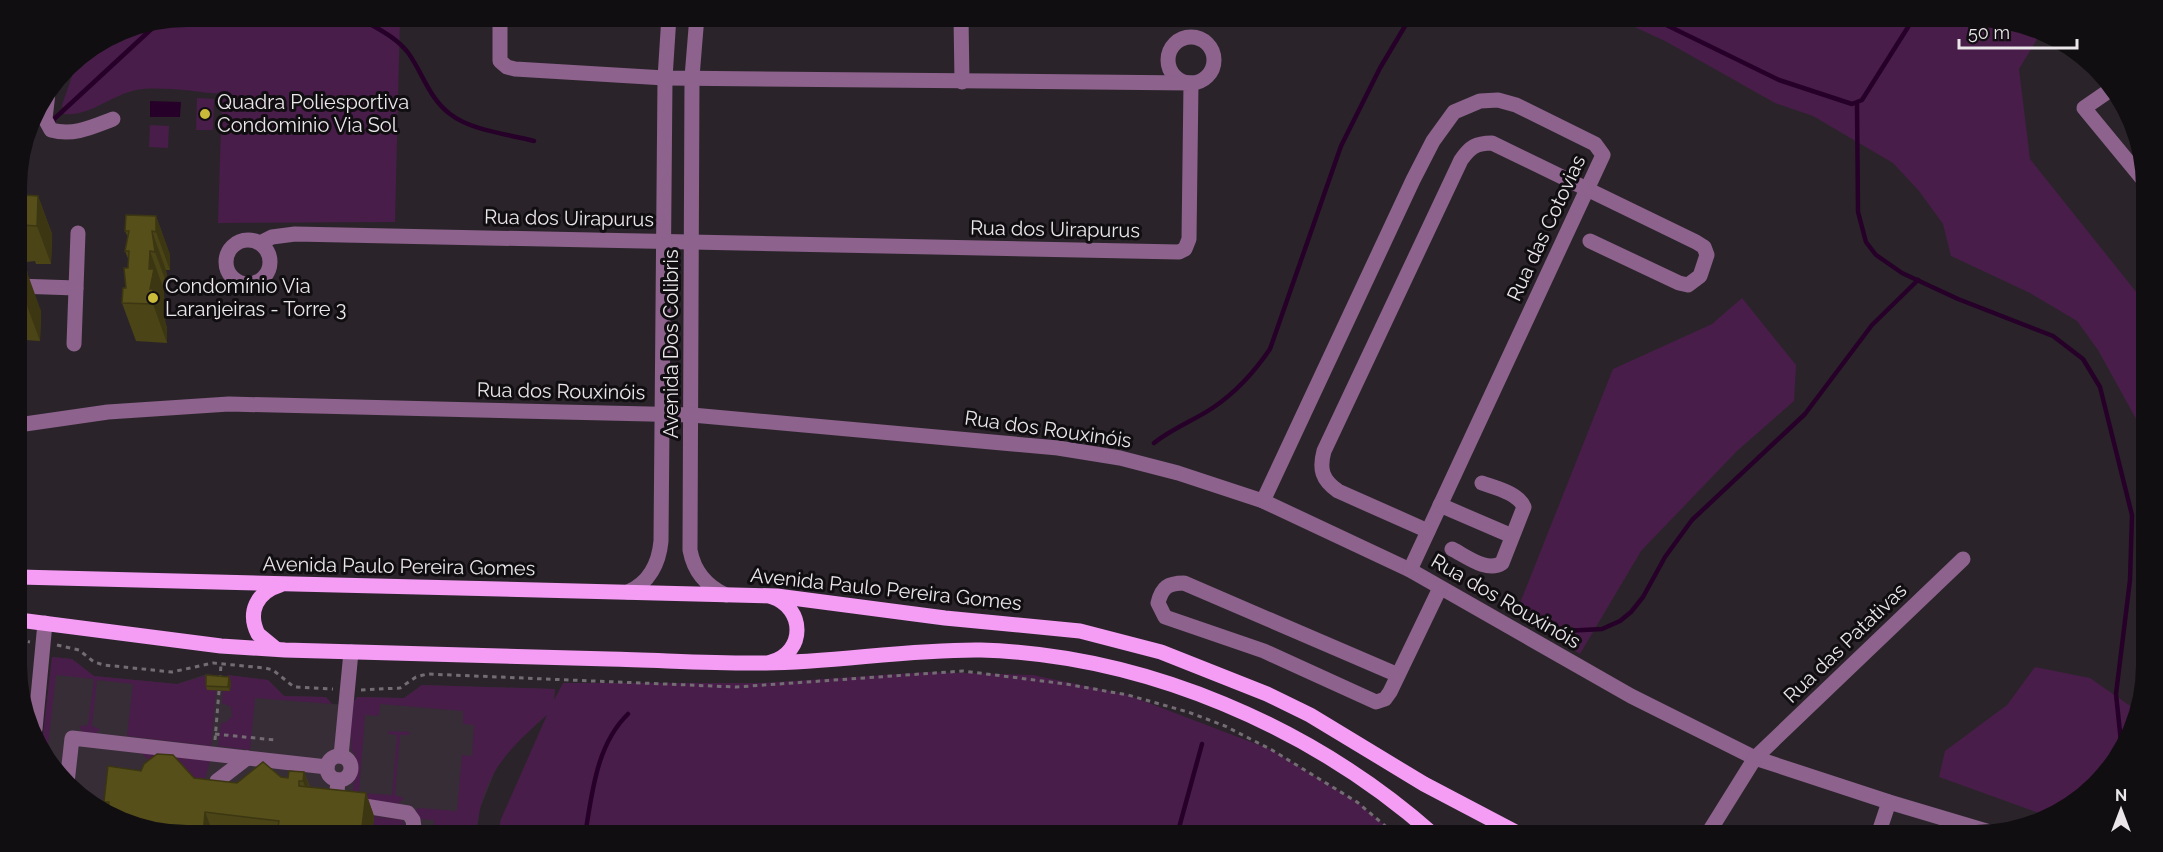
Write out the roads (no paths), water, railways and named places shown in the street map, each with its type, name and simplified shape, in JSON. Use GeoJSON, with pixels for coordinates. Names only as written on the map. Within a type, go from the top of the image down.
{"type":"FeatureCollection","features":[{"type":"Feature","properties":{"kind":"main road","name":"Avenida Paulo Pereira Gomes"},"geometry":{"type":"LineString","coordinates":[[27,578],[766,596],[805,598],[968,621],[1057,627],[1103,636],[1161,652],[1243,683],[1290,705],[1424,784],[1502,825]]}},
{"type":"Feature","properties":{"kind":"main road"},"geometry":{"type":"LineString","coordinates":[[283,584],[273,587],[260,597],[253,618],[261,638],[270,646],[285,650]]}},
{"type":"Feature","properties":{"kind":"main road"},"geometry":{"type":"LineString","coordinates":[[766,596],[788,606],[796,619],[798,629],[792,649],[780,659],[766,663]]}},
{"type":"Feature","properties":{"kind":"main road"},"geometry":{"type":"LineString","coordinates":[[27,621],[221,646],[285,650],[766,663],[979,650],[1048,656],[1122,671],[1238,710],[1293,737],[1365,780],[1421,825]]}},
{"type":"Feature","properties":{"kind":"street","name":"Rua dos Uirapurus"},"geometry":{"type":"LineString","coordinates":[[260,243],[272,237],[295,234],[1179,252],[1185,249],[1190,234],[1191,83],[665,78],[507,67],[500,61],[500,27]]}},
{"type":"Feature","properties":{"kind":"street","name":"Avenida Dos Colibris"},"geometry":{"type":"LineString","coordinates":[[627,592],[642,584],[649,576],[660,553],[666,240],[665,78],[668,27]]}},
{"type":"Feature","properties":{"kind":"street","name":"Avenida Dos Colibris"},"geometry":{"type":"LineString","coordinates":[[696,27],[692,77],[692,555],[698,572],[706,583],[726,595]]}},
{"type":"Feature","properties":{"kind":"street"},"geometry":{"type":"LineString","coordinates":[[961,27],[962,82]]}},
{"type":"Feature","properties":{"kind":"street"},"geometry":{"type":"LineString","coordinates":[[2106,93],[2084,108],[2135,170]]}},
{"type":"Feature","properties":{"kind":"street","name":"Rua das Cotovias"},"geometry":{"type":"LineString","coordinates":[[1263,501],[1432,141],[1454,112],[1480,101],[1498,100],[1516,105],[1595,144],[1603,155],[1410,570]]}},
{"type":"Feature","properties":{"kind":"street"},"geometry":{"type":"LineString","coordinates":[[45,113],[51,130],[63,133],[82,131],[113,118]]}},
{"type":"Feature","properties":{"kind":"street"},"geometry":{"type":"LineString","coordinates":[[1428,531],[1329,484],[1322,473],[1320,464],[1324,451],[1461,159],[1468,149],[1479,143],[1492,143],[1696,242],[1704,247],[1707,255],[1700,276],[1688,285],[1680,284],[1590,241]]}},
{"type":"Feature","properties":{"kind":"street"},"geometry":{"type":"LineString","coordinates":[[74,344],[78,233]]}},
{"type":"Feature","properties":{"kind":"street"},"geometry":{"type":"LineString","coordinates":[[27,286],[76,288]]}},
{"type":"Feature","properties":{"kind":"street","name":"Rua dos Rouxinóis"},"geometry":{"type":"LineString","coordinates":[[27,424],[128,410],[229,404],[663,414],[1058,448],[1120,458],[1167,470],[1263,501],[1410,570],[1631,696],[1755,758],[1967,825]]}},
{"type":"Feature","properties":{"kind":"street"},"geometry":{"type":"LineString","coordinates":[[1452,549],[1487,567],[1496,567],[1502,563],[1524,507],[1521,501],[1482,483]]}},
{"type":"Feature","properties":{"kind":"street"},"geometry":{"type":"LineString","coordinates":[[1440,505],[1512,536]]}},
{"type":"Feature","properties":{"kind":"street","name":"Rua das Patativas"},"geometry":{"type":"LineString","coordinates":[[1713,825],[1755,758],[1963,559]]}},
{"type":"Feature","properties":{"kind":"street"},"geometry":{"type":"LineString","coordinates":[[1398,675],[1184,583],[1171,583],[1161,591],[1158,603],[1165,617],[1264,651],[1376,702],[1385,699],[1398,675],[1440,588]]}},
{"type":"Feature","properties":{"kind":"street"},"geometry":{"type":"LineString","coordinates":[[36,719],[45,623]]}},
{"type":"Feature","properties":{"kind":"street"},"geometry":{"type":"LineString","coordinates":[[341,756],[351,652]]}},
{"type":"Feature","properties":{"kind":"street"},"geometry":{"type":"LineString","coordinates":[[69,773],[72,738],[327,767]]}},
{"type":"Feature","properties":{"kind":"street"},"geometry":{"type":"LineString","coordinates":[[341,756],[349,761],[351,768],[348,775],[338,780],[329,775],[327,767],[332,758],[341,756]]}},
{"type":"Feature","properties":{"kind":"street"},"geometry":{"type":"LineString","coordinates":[[234,799],[222,799],[216,793],[215,785],[220,778],[247,758]]}},
{"type":"Feature","properties":{"kind":"street"},"geometry":{"type":"LineString","coordinates":[[266,774],[282,762]]}},
{"type":"Feature","properties":{"kind":"street"},"geometry":{"type":"LineString","coordinates":[[338,780],[337,792],[346,803],[408,813],[414,825]]}},
{"type":"Feature","properties":{"kind":"street"},"geometry":{"type":"LineString","coordinates":[[1881,825],[1889,802]]}},
{"type":"Feature","properties":{"kind":"waterway"},"geometry":{"type":"LineString","coordinates":[[375,27],[404,48],[431,93],[450,114],[479,128],[534,141]]}},
{"type":"Feature","properties":{"kind":"waterway"},"geometry":{"type":"LineString","coordinates":[[1154,443],[1207,412],[1230,395],[1245,381],[1270,349],[1341,146],[1380,68],[1404,27]]}},
{"type":"Feature","properties":{"kind":"waterway"},"geometry":{"type":"LineString","coordinates":[[1671,27],[1779,80],[1852,104],[1862,100],[1908,27]]}},
{"type":"Feature","properties":{"kind":"waterway"},"geometry":{"type":"LineString","coordinates":[[54,125],[53,120],[149,32]]}},
{"type":"Feature","properties":{"kind":"waterway"},"geometry":{"type":"LineString","coordinates":[[1857,104],[1858,212],[1866,242],[1876,255],[1902,273],[1958,299],[2053,336],[2083,359],[2100,387],[2132,515],[2130,580],[2116,694],[2120,735]]}},
{"type":"Feature","properties":{"kind":"waterway"},"geometry":{"type":"LineString","coordinates":[[1564,631],[1602,629],[1620,621],[1631,612],[1643,597],[1665,557],[1692,520],[1805,414],[1872,325],[1918,280]]}},
{"type":"Feature","properties":{"kind":"waterway"},"geometry":{"type":"LineString","coordinates":[[587,825],[593,787],[602,755],[617,726],[628,714]]}},
{"type":"Feature","properties":{"kind":"waterway"},"geometry":{"type":"LineString","coordinates":[[1180,825],[1202,744]]}},
{"type":"Feature","properties":{"kind":"place","name":"Quadra Poliesportiva Condominio Via Sol"},"geometry":{"type":"Point","coordinates":[205,114]}},
{"type":"Feature","properties":{"kind":"place","name":"Condomínio Via Laranjeiras - Torre 3"},"geometry":{"type":"Point","coordinates":[153,298]}}]}
